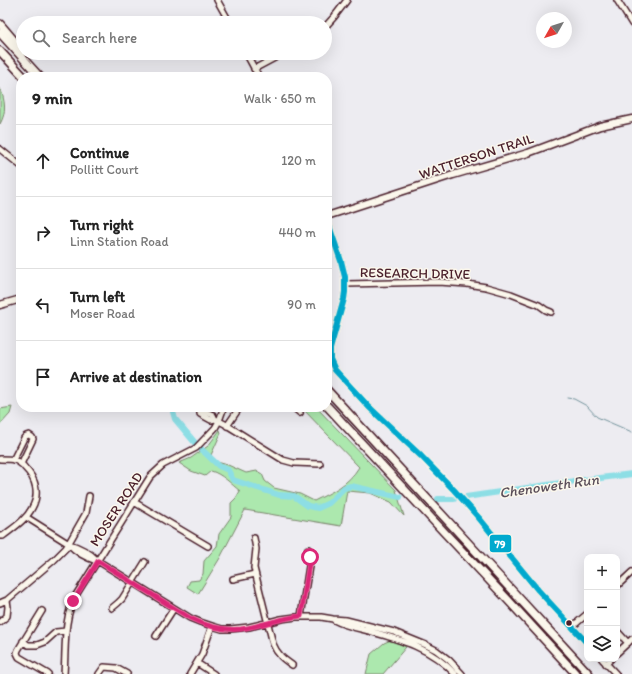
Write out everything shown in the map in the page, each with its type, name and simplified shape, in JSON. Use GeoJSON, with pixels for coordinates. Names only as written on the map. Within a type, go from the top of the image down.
{"type":"FeatureCollection","features":[{"type":"Feature","properties":{"kind":"highway"},"geometry":{"type":"LineString","coordinates":[[0,24],[16,43]]}},
{"type":"Feature","properties":{"kind":"highway"},"geometry":{"type":"LineString","coordinates":[[0,33],[16,51]]}},
{"type":"Feature","properties":{"kind":"highway"},"geometry":{"type":"LineString","coordinates":[[0,51],[19,72]]}},
{"type":"Feature","properties":{"kind":"highway"},"geometry":{"type":"LineString","coordinates":[[25,60],[35,72]]}},
{"type":"Feature","properties":{"kind":"highway"},"geometry":{"type":"LineString","coordinates":[[30,60],[40,72]]}},
{"type":"Feature","properties":{"kind":"highway"},"geometry":{"type":"LineString","coordinates":[[332,395],[589,674]]}},
{"type":"Feature","properties":{"kind":"highway"},"geometry":{"type":"LineString","coordinates":[[332,411],[576,674]]}},
{"type":"Feature","properties":{"kind":"main road","name":"WATTERSON TRAIL"},"geometry":{"type":"LineString","coordinates":[[332,214],[453,175],[528,153],[600,126],[632,119]]}},
{"type":"Feature","properties":{"kind":"main road"},"geometry":{"type":"LineString","coordinates":[[0,305],[16,300]]}},
{"type":"Feature","properties":{"kind":"street"},"geometry":{"type":"LineString","coordinates":[[217,0],[226,16]]}},
{"type":"Feature","properties":{"kind":"street"},"geometry":{"type":"LineString","coordinates":[[332,19],[347,0]]}},
{"type":"Feature","properties":{"kind":"street"},"geometry":{"type":"LineString","coordinates":[[617,0],[632,24]]}},
{"type":"Feature","properties":{"kind":"street"},"geometry":{"type":"LineString","coordinates":[[250,60],[256,72]]}},
{"type":"Feature","properties":{"kind":"street"},"geometry":{"type":"LineString","coordinates":[[254,69],[271,60]]}},
{"type":"Feature","properties":{"kind":"street"},"geometry":{"type":"LineString","coordinates":[[0,149],[16,162]]}},
{"type":"Feature","properties":{"kind":"street"},"geometry":{"type":"LineString","coordinates":[[332,234],[344,269],[346,284],[344,299],[332,342]]}},
{"type":"Feature","properties":{"kind":"street","name":"RESEARCH DRIVE"},"geometry":{"type":"LineString","coordinates":[[346,284],[439,282],[467,284],[511,294],[551,312]]}},
{"type":"Feature","properties":{"kind":"street"},"geometry":{"type":"LineString","coordinates":[[332,363],[335,370],[369,407],[430,464],[454,490],[484,523],[538,590],[584,640]]}},
{"type":"Feature","properties":{"kind":"street"},"geometry":{"type":"LineString","coordinates":[[206,412],[283,460],[320,464]]}},
{"type":"Feature","properties":{"kind":"street","name":"MOSER ROAD"},"geometry":{"type":"LineString","coordinates":[[64,674],[66,631],[71,604],[150,477],[169,461],[196,448],[210,434],[221,412]]}},
{"type":"Feature","properties":{"kind":"street"},"geometry":{"type":"LineString","coordinates":[[227,426],[237,412]]}},
{"type":"Feature","properties":{"kind":"street"},"geometry":{"type":"LineString","coordinates":[[13,460],[24,438],[29,434],[33,439],[21,464]]}},
{"type":"Feature","properties":{"kind":"street"},"geometry":{"type":"LineString","coordinates":[[0,459],[13,460],[21,464],[31,475],[36,488],[34,504],[26,517],[6,534],[0,536]]}},
{"type":"Feature","properties":{"kind":"street"},"geometry":{"type":"LineString","coordinates":[[0,603],[7,600],[66,548],[86,513],[89,496]]}},
{"type":"Feature","properties":{"kind":"street"},"geometry":{"type":"LineString","coordinates":[[134,502],[208,546]]}},
{"type":"Feature","properties":{"kind":"street"},"geometry":{"type":"LineString","coordinates":[[26,517],[69,544],[73,549],[90,559],[98,561],[195,620],[222,629],[239,629],[301,616],[341,619],[394,632],[418,641],[436,650],[449,660],[462,674]]}},
{"type":"Feature","properties":{"kind":"street"},"geometry":{"type":"LineString","coordinates":[[254,538],[256,549],[254,565],[255,574],[275,650],[281,658],[292,665]]}},
{"type":"Feature","properties":{"kind":"street"},"geometry":{"type":"LineString","coordinates":[[301,616],[310,560],[308,549]]}},
{"type":"Feature","properties":{"kind":"street"},"geometry":{"type":"LineString","coordinates":[[112,608],[120,601],[145,562]]}},
{"type":"Feature","properties":{"kind":"street"},"geometry":{"type":"LineString","coordinates":[[620,583],[632,572]]}},
{"type":"Feature","properties":{"kind":"street"},"geometry":{"type":"LineString","coordinates":[[233,579],[255,574]]}},
{"type":"Feature","properties":{"kind":"street"},"geometry":{"type":"LineString","coordinates":[[0,622],[7,616],[7,600]]}},
{"type":"Feature","properties":{"kind":"street"},"geometry":{"type":"LineString","coordinates":[[156,636],[174,608]]}},
{"type":"Feature","properties":{"kind":"street"},"geometry":{"type":"LineString","coordinates":[[42,611],[18,650],[18,655],[48,674]]}},
{"type":"Feature","properties":{"kind":"street"},"geometry":{"type":"LineString","coordinates":[[572,627],[584,617]]}},
{"type":"Feature","properties":{"kind":"street"},"geometry":{"type":"LineString","coordinates":[[333,619],[342,624],[393,637],[416,646],[433,654],[455,674]]}},
{"type":"Feature","properties":{"kind":"street"},"geometry":{"type":"LineString","coordinates":[[190,674],[205,648],[212,626]]}},
{"type":"Feature","properties":{"kind":"street"},"geometry":{"type":"LineString","coordinates":[[23,641],[28,645],[37,646],[45,642],[56,632],[66,631]]}},
{"type":"Feature","properties":{"kind":"street"},"geometry":{"type":"LineString","coordinates":[[620,633],[630,641],[620,650]]}},
{"type":"Feature","properties":{"kind":"street"},"geometry":{"type":"LineString","coordinates":[[197,663],[214,674]]}},
{"type":"Feature","properties":{"kind":"street"},"geometry":{"type":"LineString","coordinates":[[606,664],[616,674]]}},
{"type":"Feature","properties":{"kind":"street"},"geometry":{"type":"LineString","coordinates":[[99,674],[104,667],[108,667],[116,668],[127,674]]}},
{"type":"Feature","properties":{"kind":"green space"},"geometry":{"type":"Polygon","coordinates":[[[0,88],[3,97],[4,115],[0,124],[0,88]]]}},
{"type":"Feature","properties":{"kind":"green space"},"geometry":{"type":"Polygon","coordinates":[[[12,407],[10,414],[0,425],[0,409],[12,407]]]}},
{"type":"Feature","properties":{"kind":"green space"},"geometry":{"type":"Polygon","coordinates":[[[306,412],[321,412],[396,490],[404,516],[391,502],[370,493],[347,491],[341,526],[245,510],[220,558],[198,594],[187,587],[190,581],[199,580],[203,574],[204,561],[217,546],[219,534],[231,517],[231,503],[240,491],[215,472],[211,471],[205,476],[191,471],[179,463],[191,458],[208,446],[220,430],[221,433],[211,455],[217,462],[246,473],[257,471],[262,474],[265,481],[274,488],[300,494],[314,501],[345,483],[359,467],[306,412]]]}},
{"type":"Feature","properties":{"kind":"green space"},"geometry":{"type":"Polygon","coordinates":[[[391,640],[406,647],[383,674],[366,674],[371,654],[384,643],[391,640]]]}},
{"type":"Feature","properties":{"kind":"waterway"},"geometry":{"type":"LineString","coordinates":[[568,398],[574,399],[587,406],[597,417],[632,432]]}},
{"type":"Feature","properties":{"kind":"waterway","name":"Chenoweth Run"},"geometry":{"type":"LineString","coordinates":[[173,412],[175,419],[196,444]]}},
{"type":"Feature","properties":{"kind":"waterway","name":"Chenoweth Run"},"geometry":{"type":"LineString","coordinates":[[200,448],[219,466],[228,470],[233,480],[279,495],[294,496],[308,506],[318,508],[329,503],[344,488],[351,486],[400,497]]}},
{"type":"Feature","properties":{"kind":"waterway","name":"Chenoweth Run"},"geometry":{"type":"LineString","coordinates":[[466,497],[632,474]]}},
{"type":"Feature","properties":{"kind":"waterway","name":"Chenoweth Run"},"geometry":{"type":"LineString","coordinates":[[438,499],[454,499]]}},
{"type":"Feature","properties":{"kind":"transit line","name":"79"},"geometry":{"type":"LineString","coordinates":[[332,235],[345,277],[344,299],[332,342]]}},
{"type":"Feature","properties":{"kind":"transit line","name":"79"},"geometry":{"type":"LineString","coordinates":[[332,363],[335,370],[369,407],[421,456],[454,490],[538,590],[584,640]]}},
{"type":"Feature","properties":{"kind":"route"},"geometry":{"type":"LineString","coordinates":[[73,601],[98,561],[190,618],[222,629],[239,629],[301,616],[310,557]]}}]}
